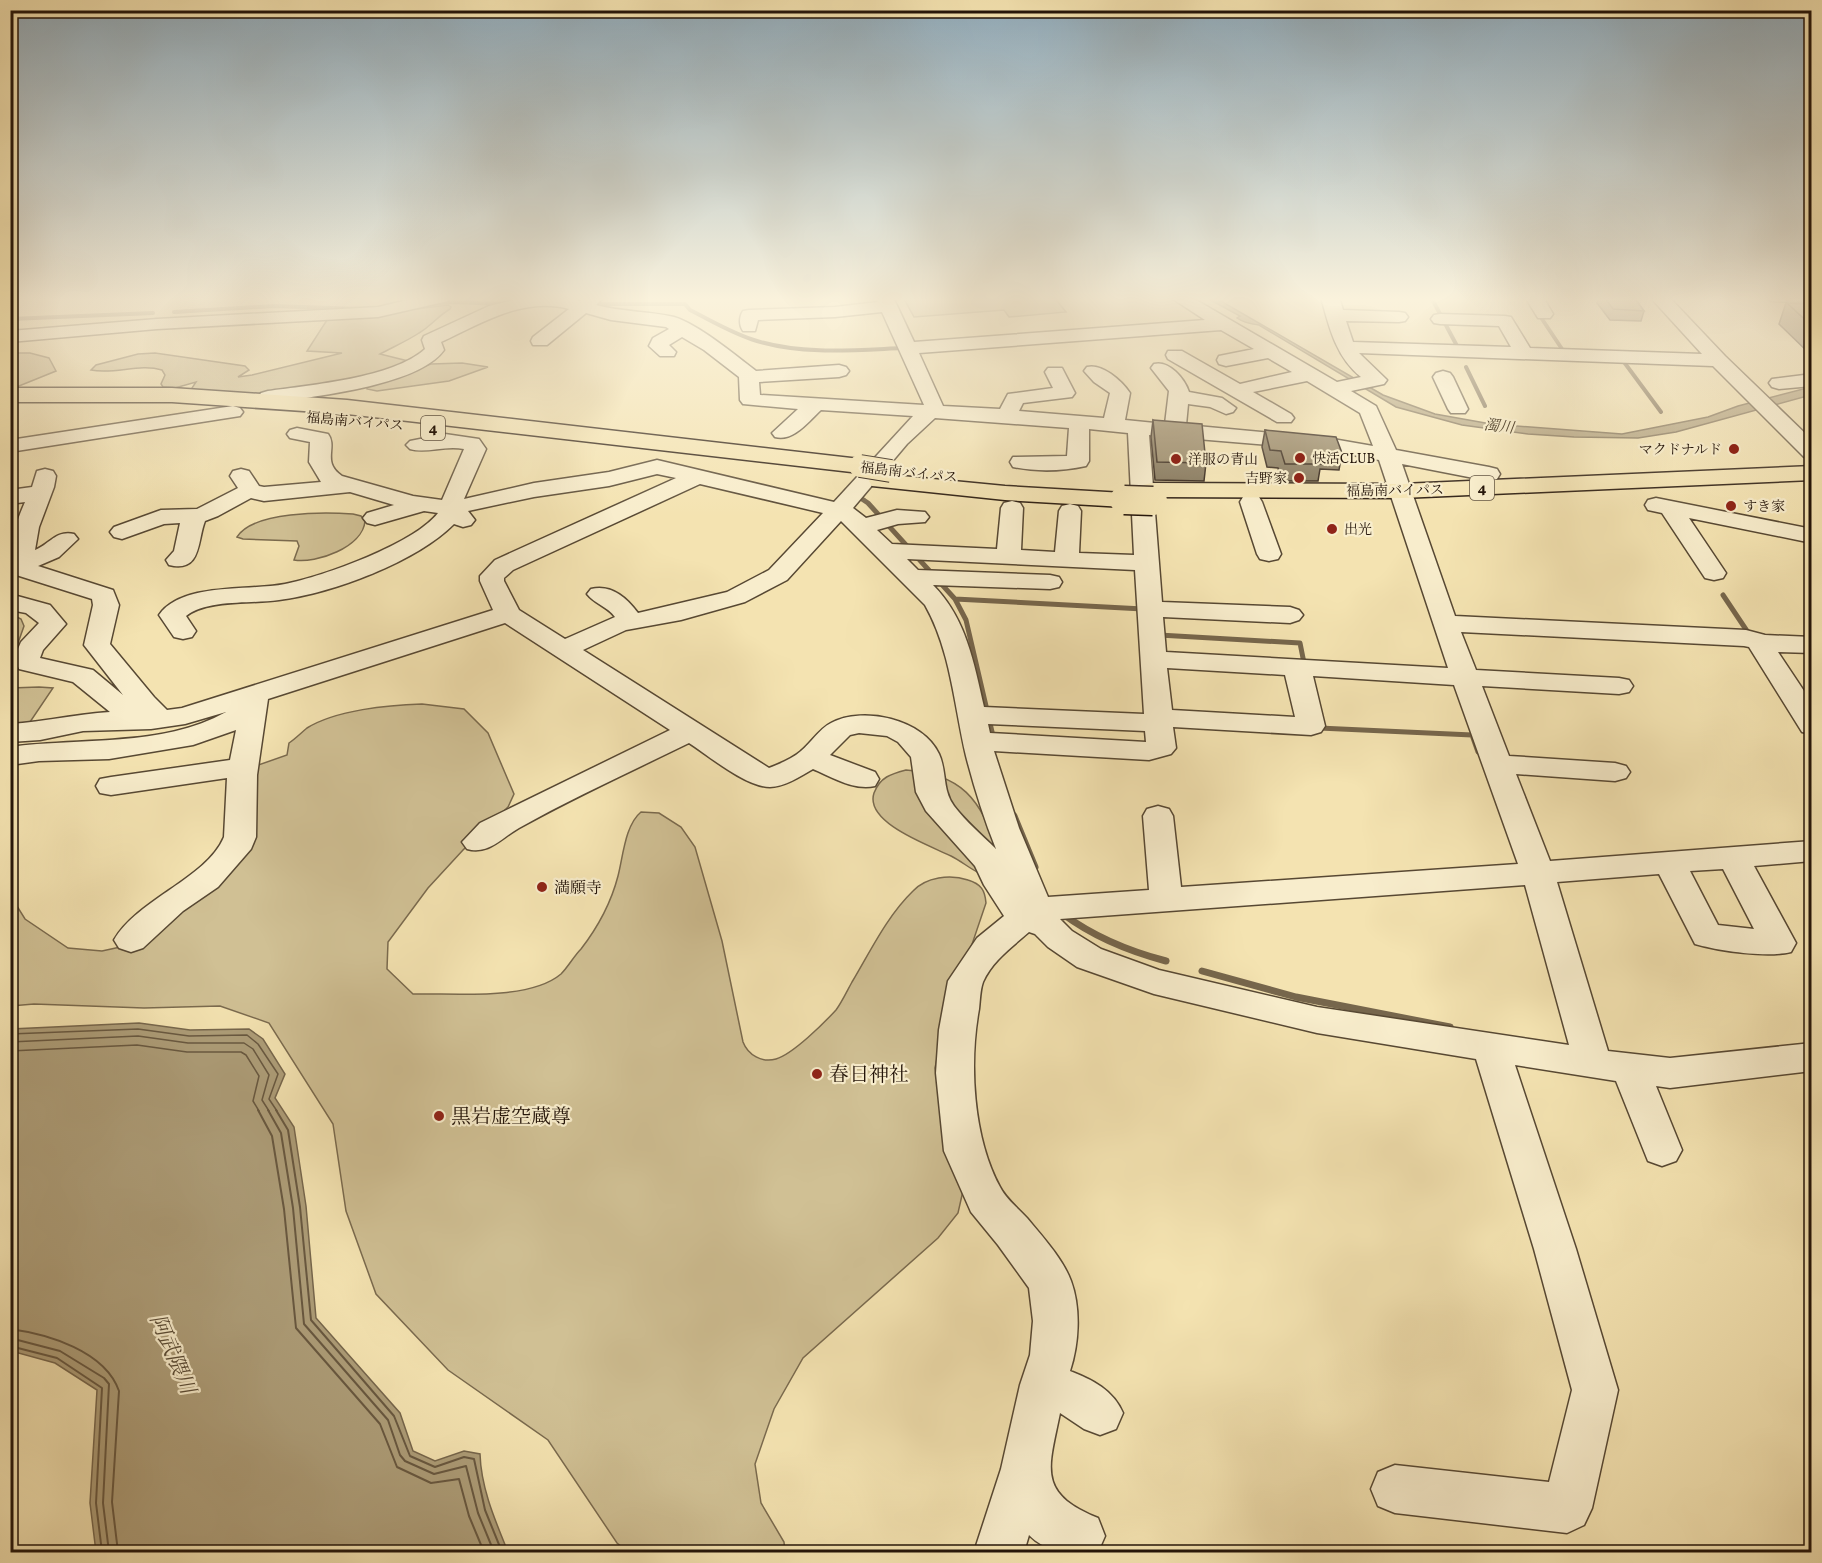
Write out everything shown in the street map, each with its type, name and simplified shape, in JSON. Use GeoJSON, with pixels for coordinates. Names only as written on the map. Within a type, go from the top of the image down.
{"type":"FeatureCollection","features":[{"type":"Feature","properties":{"kind":"highway","name":"福島南バイパス"},"geometry":{"type":"LineString","coordinates":[[10,395],[172,395],[347,407],[1005,493],[1153,496],[1251,502],[1404,496],[1812,473]]}},
{"type":"Feature","properties":{"kind":"highway","name":"福島南バイパス"},"geometry":{"type":"LineString","coordinates":[[10,407],[133,406],[375,421],[736,464],[857,472]]}},
{"type":"Feature","properties":{"kind":"highway","name":"福島南バイパス"},"geometry":{"type":"LineString","coordinates":[[1153,496],[1404,496],[1812,490]]}},
{"type":"Feature","properties":{"kind":"street"},"geometry":{"type":"LineString","coordinates":[[268,397],[377,378],[400,370]]}},
{"type":"Feature","properties":{"kind":"street"},"geometry":{"type":"LineString","coordinates":[[743,370],[750,377],[750,400],[931,410],[1079,423],[1118,405]]}},
{"type":"Feature","properties":{"kind":"street"},"geometry":{"type":"LineString","coordinates":[[562,650],[619,624],[709,606],[736,597],[778,575],[850,519],[900,440],[934,405],[919,370]]}},
{"type":"Feature","properties":{"kind":"street"},"geometry":{"type":"LineString","coordinates":[[1094,370],[1100,380],[1118,389],[1118,405],[1138,428],[1159,720]]}},
{"type":"Feature","properties":{"kind":"street"},"geometry":{"type":"LineString","coordinates":[[1171,370],[1179,390],[1175,431]]}},
{"type":"Feature","properties":{"kind":"street"},"geometry":{"type":"LineString","coordinates":[[1184,370],[1284,418]]}},
{"type":"Feature","properties":{"kind":"street"},"geometry":{"type":"LineString","coordinates":[[1300,370],[1336,388],[1369,410],[1404,496],[1445,623],[1611,1066],[1662,1150]]}},
{"type":"Feature","properties":{"kind":"street"},"geometry":{"type":"LineString","coordinates":[[1283,397],[1377,380],[1364,370]]}},
{"type":"Feature","properties":{"kind":"street"},"geometry":{"type":"LineString","coordinates":[[1734,370],[1767,390],[1812,381]]}},
{"type":"Feature","properties":{"kind":"street"},"geometry":{"type":"LineString","coordinates":[[1747,370],[1798,427],[1812,452]]}},
{"type":"Feature","properties":{"kind":"street"},"geometry":{"type":"LineString","coordinates":[[750,377],[838,371]]}},
{"type":"Feature","properties":{"kind":"street"},"geometry":{"type":"LineString","coordinates":[[1007,416],[1015,398],[1065,393],[1055,372]]}},
{"type":"Feature","properties":{"kind":"street"},"geometry":{"type":"LineString","coordinates":[[1248,387],[1309,375]]}},
{"type":"Feature","properties":{"kind":"street"},"geometry":{"type":"LineString","coordinates":[[1443,377],[1458,409]]}},
{"type":"Feature","properties":{"kind":"street"},"geometry":{"type":"LineString","coordinates":[[354,382],[365,397],[356,404]]}},
{"type":"Feature","properties":{"kind":"street"},"geometry":{"type":"LineString","coordinates":[[1179,397],[1215,402],[1226,408]]}},
{"type":"Feature","properties":{"kind":"street"},"geometry":{"type":"LineString","coordinates":[[782,433],[815,405]]}},
{"type":"Feature","properties":{"kind":"street"},"geometry":{"type":"LineString","coordinates":[[10,446],[233,412]]}},
{"type":"Feature","properties":{"kind":"street"},"geometry":{"type":"LineString","coordinates":[[1021,462],[1058,464],[1078,461],[1079,423]]}},
{"type":"Feature","properties":{"kind":"street"},"geometry":{"type":"LineString","coordinates":[[1138,428],[1327,444],[1489,474]]}},
{"type":"Feature","properties":{"kind":"street"},"geometry":{"type":"LineString","coordinates":[[297,434],[327,433],[319,458],[323,471],[346,477],[421,505],[453,508],[534,490],[609,479],[657,467],[850,519],[918,517]]}},
{"type":"Feature","properties":{"kind":"street"},"geometry":{"type":"LineString","coordinates":[[183,631],[172,615],[177,609],[215,598],[284,592],[345,573],[388,555],[444,522],[453,508],[453,498],[475,449],[472,444],[453,441],[417,445]]}},
{"type":"Feature","properties":{"kind":"street"},"geometry":{"type":"LineString","coordinates":[[736,464],[707,479],[504,565],[492,576],[492,581],[508,614],[689,732],[757,774],[770,778],[811,758],[840,729],[859,723],[894,728],[908,736],[925,755],[931,792],[941,811],[989,861],[1000,885],[1060,939],[1089,958],[1154,981],[1317,1020],[1491,1048],[1670,1073],[1812,1057]]}},
{"type":"Feature","properties":{"kind":"street"},"geometry":{"type":"LineString","coordinates":[[122,532],[161,517],[195,516],[216,510],[237,494],[246,483],[264,494],[346,477]]}},
{"type":"Feature","properties":{"kind":"street"},"geometry":{"type":"LineString","coordinates":[[10,497],[43,485],[26,532],[22,569],[104,595],[106,605],[97,645],[117,665],[151,712],[161,719]]}},
{"type":"Feature","properties":{"kind":"street"},"geometry":{"type":"LineString","coordinates":[[525,509],[555,501],[567,486]]}},
{"type":"Feature","properties":{"kind":"street"},"geometry":{"type":"LineString","coordinates":[[1251,502],[1269,554]]}},
{"type":"Feature","properties":{"kind":"street"},"geometry":{"type":"LineString","coordinates":[[375,519],[421,505]]}},
{"type":"Feature","properties":{"kind":"street"},"geometry":{"type":"LineString","coordinates":[[1714,573],[1664,507],[1812,536]]}},
{"type":"Feature","properties":{"kind":"street"},"geometry":{"type":"LineString","coordinates":[[453,508],[470,526]]}},
{"type":"Feature","properties":{"kind":"street"},"geometry":{"type":"LineString","coordinates":[[1009,556],[1012,508]]}},
{"type":"Feature","properties":{"kind":"street"},"geometry":{"type":"LineString","coordinates":[[1066,559],[1070,511]]}},
{"type":"Feature","properties":{"kind":"street"},"geometry":{"type":"LineString","coordinates":[[178,561],[186,554],[189,546],[188,535],[195,516]]}},
{"type":"Feature","properties":{"kind":"street"},"geometry":{"type":"LineString","coordinates":[[850,519],[913,578],[935,601],[945,618],[957,646],[975,728],[1003,828],[1035,918]]}},
{"type":"Feature","properties":{"kind":"street"},"geometry":{"type":"LineString","coordinates":[[22,564],[51,552],[66,539]]}},
{"type":"Feature","properties":{"kind":"street"},"geometry":{"type":"LineString","coordinates":[[885,551],[1147,562]]}},
{"type":"Feature","properties":{"kind":"street"},"geometry":{"type":"LineString","coordinates":[[913,578],[1050,582]]}},
{"type":"Feature","properties":{"kind":"street"},"geometry":{"type":"LineString","coordinates":[[600,594],[620,606],[631,621]]}},
{"type":"Feature","properties":{"kind":"street"},"geometry":{"type":"LineString","coordinates":[[10,602],[43,611],[49,616],[52,624],[30,648],[27,658],[29,663],[83,676],[123,710],[130,720]]}},
{"type":"Feature","properties":{"kind":"street"},"geometry":{"type":"LineString","coordinates":[[1150,609],[1290,615]]}},
{"type":"Feature","properties":{"kind":"street"},"geometry":{"type":"LineString","coordinates":[[10,734],[40,731],[83,722],[185,716],[254,701],[508,614]]}},
{"type":"Feature","properties":{"kind":"street"},"geometry":{"type":"LineString","coordinates":[[1445,623],[1746,638],[1759,642],[1812,645]]}},
{"type":"Feature","properties":{"kind":"street"},"geometry":{"type":"LineString","coordinates":[[1759,642],[1812,726]]}},
{"type":"Feature","properties":{"kind":"street"},"geometry":{"type":"LineString","coordinates":[[1153,659],[1619,686]]}},
{"type":"Feature","properties":{"kind":"street"},"geometry":{"type":"LineString","coordinates":[[975,728],[1159,720],[1311,726],[1298,667]]}},
{"type":"Feature","properties":{"kind":"street"},"geometry":{"type":"LineString","coordinates":[[10,756],[39,752],[109,750],[193,736],[220,727],[254,701]]}},
{"type":"Feature","properties":{"kind":"street"},"geometry":{"type":"LineString","coordinates":[[131,940],[171,903],[206,879],[235,849],[241,823],[243,767],[254,701]]}},
{"type":"Feature","properties":{"kind":"street"},"geometry":{"type":"LineString","coordinates":[[478,842],[491,830],[522,813],[689,732]]}},
{"type":"Feature","properties":{"kind":"street"},"geometry":{"type":"LineString","coordinates":[[811,758],[864,779]]}},
{"type":"Feature","properties":{"kind":"street"},"geometry":{"type":"LineString","coordinates":[[1498,764],[1615,772]]}},
{"type":"Feature","properties":{"kind":"street"},"geometry":{"type":"LineString","coordinates":[[111,786],[243,767]]}},
{"type":"Feature","properties":{"kind":"street"},"geometry":{"type":"LineString","coordinates":[[1158,816],[1166,900]]}},
{"type":"Feature","properties":{"kind":"street"},"geometry":{"type":"LineString","coordinates":[[999,1552],[1025,1469],[1043,1385],[1053,1355],[1055,1321],[1050,1283],[1013,1232],[985,1200],[964,1151],[955,1073],[957,1030],[966,981],[989,947],[1035,918],[1166,900],[1812,850]]}},
{"type":"Feature","properties":{"kind":"street"},"geometry":{"type":"LineString","coordinates":[[1669,862],[1707,936],[1779,944],[1733,857]]}},
{"type":"Feature","properties":{"kind":"street"},"geometry":{"type":"LineString","coordinates":[[1395,1489],[1567,1508],[1595,1389],[1555,1249],[1491,1048]]}},
{"type":"Feature","properties":{"kind":"street"},"geometry":{"type":"LineString","coordinates":[[1043,1385],[1069,1392],[1100,1413]]}},
{"type":"Feature","properties":{"kind":"street"},"geometry":{"type":"LineString","coordinates":[[1025,1469],[1043,1515],[1058,1530],[1080,1536]]}},
{"type":"Feature","properties":{"kind":"shaded area"},"geometry":{"type":"Polygon","coordinates":[[[10,370],[56,371],[19,386],[11,387],[10,370]]]}},
{"type":"Feature","properties":{"kind":"shaded area"},"geometry":{"type":"Polygon","coordinates":[[[162,370],[249,370],[238,377],[273,370],[391,370],[264,396],[190,391],[196,382],[175,388],[163,387],[161,384],[165,375],[162,370]]]}},
{"type":"Feature","properties":{"kind":"shaded area"},"geometry":{"type":"Polygon","coordinates":[[[413,370],[480,370],[449,381],[377,391],[367,389],[367,385],[413,370]]]}},
{"type":"Feature","properties":{"kind":"shaded area"},"geometry":{"type":"Polygon","coordinates":[[[325,513],[361,516],[365,521],[356,539],[337,552],[314,559],[294,560],[299,546],[297,541],[237,537],[245,528],[273,518],[325,513]]]}},
{"type":"Feature","properties":{"kind":"shaded area"},"geometry":{"type":"Polygon","coordinates":[[[11,614],[21,619],[24,626],[11,663],[11,614]]]}},
{"type":"Feature","properties":{"kind":"shaded area"},"geometry":{"type":"Polygon","coordinates":[[[11,688],[53,688],[30,722],[11,724],[11,688]]]}},
{"type":"Feature","properties":{"kind":"shaded area"},"geometry":{"type":"Polygon","coordinates":[[[422,704],[464,709],[488,733],[514,794],[508,807],[463,850],[428,888],[388,942],[387,969],[413,994],[511,992],[547,983],[561,974],[587,941],[612,896],[628,833],[641,812],[659,813],[681,827],[695,847],[722,941],[743,1042],[748,1051],[761,1059],[776,1059],[791,1051],[808,1038],[836,1010],[887,923],[918,886],[939,878],[954,877],[972,882],[979,886],[985,894],[986,903],[943,1030],[935,1068],[941,1106],[965,1182],[958,1213],[938,1238],[803,1358],[774,1409],[755,1464],[761,1503],[784,1542],[785,1552],[628,1552],[617,1543],[548,1440],[448,1370],[376,1294],[346,1211],[333,1124],[269,1023],[220,1006],[144,1008],[34,1004],[11,1006],[10,888],[15,903],[25,919],[68,948],[102,951],[134,944],[217,873],[247,769],[287,755],[289,743],[307,728],[332,717],[378,707],[422,704]]]}},
{"type":"Feature","properties":{"kind":"shaded area"},"geometry":{"type":"Polygon","coordinates":[[[906,770],[941,777],[966,792],[976,803],[998,850],[979,873],[951,856],[901,832],[879,814],[874,804],[874,793],[879,783],[887,777],[906,770]]]}},
{"type":"Feature","properties":{"kind":"water","name":"濁川"},"geometry":{"type":"Polygon","coordinates":[[[1334,370],[1340,370],[1383,395],[1435,414],[1491,424],[1622,434],[1708,417],[1738,406],[1811,387],[1811,395],[1676,432],[1638,438],[1528,434],[1462,425],[1396,407],[1334,370]]]}},
{"type":"Feature","properties":{"kind":"water","name":"阿武隈川"},"geometry":{"type":"Polygon","coordinates":[[[139,1023],[190,1030],[249,1029],[263,1039],[285,1074],[275,1098],[294,1127],[306,1206],[316,1318],[400,1413],[413,1451],[435,1461],[464,1451],[480,1454],[486,1492],[508,1552],[96,1552],[90,1503],[97,1390],[55,1363],[11,1351],[11,1029],[139,1023]]]}},
{"type":"Feature","properties":{"kind":"building"},"geometry":{"type":"Polygon","coordinates":[[[1153,420],[1202,424],[1206,463],[1157,462],[1153,420]]]}},
{"type":"Feature","properties":{"kind":"building"},"geometry":{"type":"Polygon","coordinates":[[[1265,430],[1336,437],[1342,453],[1316,452],[1321,464],[1285,464],[1281,451],[1270,450],[1265,430]]]}},
{"type":"Feature","properties":{"kind":"waterway"},"geometry":{"type":"LineString","coordinates":[[1467,370],[1485,406]]}},
{"type":"Feature","properties":{"kind":"waterway"},"geometry":{"type":"LineString","coordinates":[[1630,370],[1661,412]]}},
{"type":"Feature","properties":{"kind":"waterway"},"geometry":{"type":"LineString","coordinates":[[862,499],[860,498],[863,494]]}},
{"type":"Feature","properties":{"kind":"waterway"},"geometry":{"type":"LineString","coordinates":[[862,499],[955,599]]}},
{"type":"Feature","properties":{"kind":"waterway"},"geometry":{"type":"LineString","coordinates":[[1723,595],[1751,637]]}},
{"type":"Feature","properties":{"kind":"waterway"},"geometry":{"type":"LineString","coordinates":[[955,599],[1143,609]]}},
{"type":"Feature","properties":{"kind":"waterway"},"geometry":{"type":"LineString","coordinates":[[955,599],[966,620],[993,736]]}},
{"type":"Feature","properties":{"kind":"waterway"},"geometry":{"type":"LineString","coordinates":[[1159,635],[1300,643],[1304,663]]}},
{"type":"Feature","properties":{"kind":"waterway"},"geometry":{"type":"LineString","coordinates":[[1319,726],[1319,728],[1472,735],[1478,752]]}},
{"type":"Feature","properties":{"kind":"waterway"},"geometry":{"type":"LineString","coordinates":[[1014,816],[1035,867]]}},
{"type":"Feature","properties":{"kind":"waterway"},"geometry":{"type":"LineString","coordinates":[[1063,914],[1087,930],[1112,942],[1166,961]]}},
{"type":"Feature","properties":{"kind":"waterway"},"geometry":{"type":"LineString","coordinates":[[1202,971],[1296,997],[1450,1027]]}},
{"type":"Feature","properties":{"kind":"place","name":"マクドナルド"},"geometry":{"type":"Point","coordinates":[1734,449]}},
{"type":"Feature","properties":{"kind":"place","name":"快活CLUB"},"geometry":{"type":"Point","coordinates":[1300,458]}},
{"type":"Feature","properties":{"kind":"place","name":"洋服の青山"},"geometry":{"type":"Point","coordinates":[1176,459]}},
{"type":"Feature","properties":{"kind":"place","name":"吉野家"},"geometry":{"type":"Point","coordinates":[1299,478]}},
{"type":"Feature","properties":{"kind":"place","name":"すき家"},"geometry":{"type":"Point","coordinates":[1731,506]}},
{"type":"Feature","properties":{"kind":"place","name":"出光"},"geometry":{"type":"Point","coordinates":[1332,529]}},
{"type":"Feature","properties":{"kind":"place","name":"満願寺"},"geometry":{"type":"Point","coordinates":[542,887]}},
{"type":"Feature","properties":{"kind":"place","name":"春日神社"},"geometry":{"type":"Point","coordinates":[817,1074]}},
{"type":"Feature","properties":{"kind":"place","name":"黒岩虚空蔵尊"},"geometry":{"type":"Point","coordinates":[439,1116]}}]}
